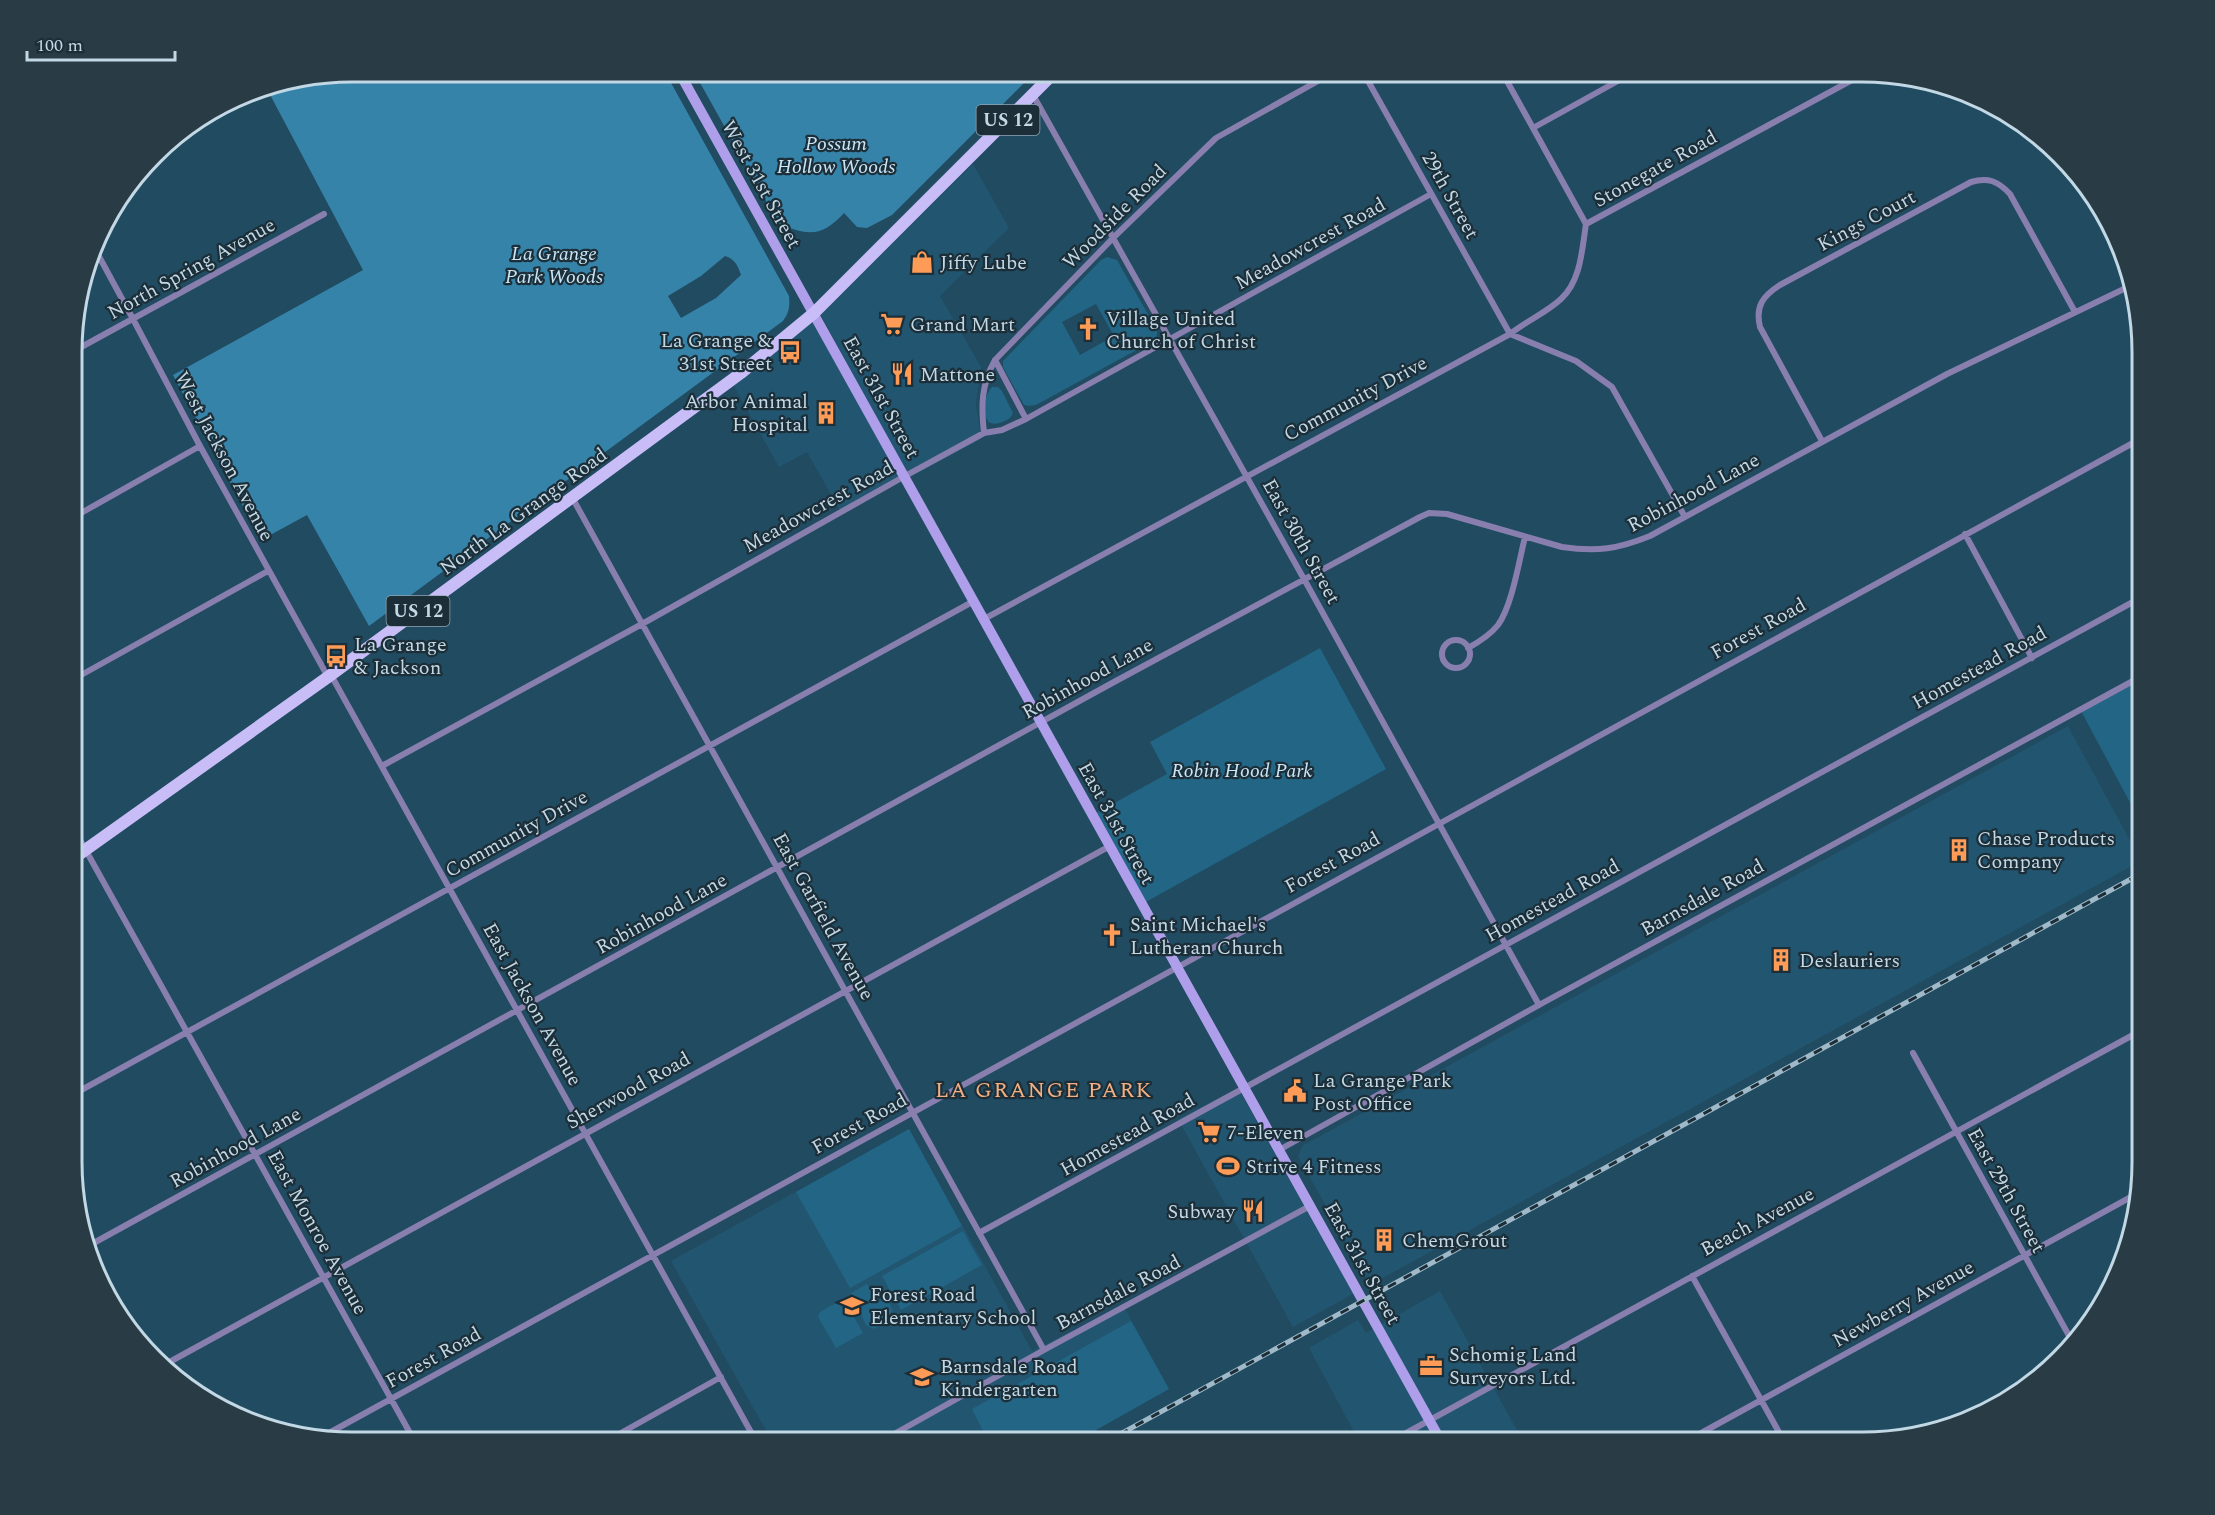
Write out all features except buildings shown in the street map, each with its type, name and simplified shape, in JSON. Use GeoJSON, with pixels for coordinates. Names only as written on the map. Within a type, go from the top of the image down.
{"type":"FeatureCollection","features":[{"type":"Feature","properties":{"kind":"main road","name":"West 31st Street"},"geometry":{"type":"LineString","coordinates":[[685,82],[814,314]]}},
{"type":"Feature","properties":{"kind":"main road","name":"US 12"},"geometry":{"type":"LineString","coordinates":[[814,314],[1045,82]]}},
{"type":"Feature","properties":{"kind":"main road","name":"North La Grange Road"},"geometry":{"type":"LineString","coordinates":[[82,853],[573,499],[814,314]]}},
{"type":"Feature","properties":{"kind":"main road","name":"East 31st Street"},"geometry":{"type":"LineString","coordinates":[[814,314],[1436,1432]]}},
{"type":"Feature","properties":{"kind":"street","name":"Woodside Road"},"geometry":{"type":"LineString","coordinates":[[984,433],[982,394],[995,360],[1114,237],[1216,138],[1316,82]]}},
{"type":"Feature","properties":{"kind":"street","name":"29th Street"},"geometry":{"type":"LineString","coordinates":[[1369,82],[1510,334]]}},
{"type":"Feature","properties":{"kind":"street"},"geometry":{"type":"LineString","coordinates":[[1508,82],[1586,224]]}},
{"type":"Feature","properties":{"kind":"street"},"geometry":{"type":"LineString","coordinates":[[1533,128],[1616,82]]}},
{"type":"Feature","properties":{"kind":"street","name":"Stonegate Road"},"geometry":{"type":"LineString","coordinates":[[1510,334],[1560,300],[1571,287],[1581,255],[1586,224],[1848,82]]}},
{"type":"Feature","properties":{"kind":"street","name":"East 30th Street"},"geometry":{"type":"LineString","coordinates":[[1033,95],[1539,1005]]}},
{"type":"Feature","properties":{"kind":"street","name":"Kings Court"},"geometry":{"type":"LineString","coordinates":[[1822,441],[1760,327],[1758,317],[1761,302],[1766,295],[1780,285],[1971,182],[1980,179],[1997,182],[2010,194],[2075,312]]}},
{"type":"Feature","properties":{"kind":"street","name":"Meadowcrest Road"},"geometry":{"type":"LineString","coordinates":[[382,766],[642,624],[905,476],[984,433],[1002,430],[1026,419],[1431,194]]}},
{"type":"Feature","properties":{"kind":"street","name":"North Spring Avenue"},"geometry":{"type":"LineString","coordinates":[[82,346],[324,214]]}},
{"type":"Feature","properties":{"kind":"street","name":"West Jackson Avenue"},"geometry":{"type":"LineString","coordinates":[[100,258],[268,571],[330,676]]}},
{"type":"Feature","properties":{"kind":"street","name":"Robinhood Lane"},"geometry":{"type":"LineString","coordinates":[[95,1242],[1041,722],[1429,513],[1447,514],[1562,547],[1603,550],[1634,543],[1947,374],[2124,289]]}},
{"type":"Feature","properties":{"kind":"street"},"geometry":{"type":"LineString","coordinates":[[1510,334],[1576,361],[1612,387],[1685,516]]}},
{"type":"Feature","properties":{"kind":"street","name":"Community Drive"},"geometry":{"type":"LineString","coordinates":[[984,619],[1510,334]]}},
{"type":"Feature","properties":{"kind":"street"},"geometry":{"type":"LineString","coordinates":[[995,360],[1026,419]]}},
{"type":"Feature","properties":{"kind":"street","name":"Forest Road"},"geometry":{"type":"LineString","coordinates":[[331,1432],[2132,443]]}},
{"type":"Feature","properties":{"kind":"street"},"geometry":{"type":"LineString","coordinates":[[82,513],[200,447]]}},
{"type":"Feature","properties":{"kind":"street","name":"East Garfield Avenue"},"geometry":{"type":"LineString","coordinates":[[573,499],[1044,1350]]}},
{"type":"Feature","properties":{"kind":"street"},"geometry":{"type":"LineString","coordinates":[[1965,534],[2032,658]]}},
{"type":"Feature","properties":{"kind":"street"},"geometry":{"type":"LineString","coordinates":[[1468,648],[1490,634],[1506,611],[1526,537]]}},
{"type":"Feature","properties":{"kind":"street"},"geometry":{"type":"LineString","coordinates":[[82,675],[268,571]]}},
{"type":"Feature","properties":{"kind":"street","name":"Community Drive"},"geometry":{"type":"LineString","coordinates":[[82,1090],[974,601]]}},
{"type":"Feature","properties":{"kind":"street","name":"Homestead Road"},"geometry":{"type":"LineString","coordinates":[[979,1233],[2132,603]]}},
{"type":"Feature","properties":{"kind":"street"},"geometry":{"type":"LineString","coordinates":[[1452,641],[1462,641],[1468,648],[1468,661],[1462,667],[1449,666],[1443,660],[1444,646],[1452,641]]}},
{"type":"Feature","properties":{"kind":"street","name":"East Jackson Avenue"},"geometry":{"type":"LineString","coordinates":[[330,676],[751,1432]]}},
{"type":"Feature","properties":{"kind":"street","name":"Barnsdale Road"},"geometry":{"type":"LineString","coordinates":[[1279,1150],[1539,1005],[2132,681]]}},
{"type":"Feature","properties":{"kind":"street","name":"East Monroe Avenue"},"geometry":{"type":"LineString","coordinates":[[82,843],[409,1432]]}},
{"type":"Feature","properties":{"kind":"street","name":"Sherwood Road"},"geometry":{"type":"LineString","coordinates":[[170,1361],[1110,846]]}},
{"type":"Feature","properties":{"kind":"street","name":"Beach Avenue"},"geometry":{"type":"LineString","coordinates":[[1408,1432],[2132,1036]]}},
{"type":"Feature","properties":{"kind":"street","name":"East 29th Street"},"geometry":{"type":"LineString","coordinates":[[1912,1053],[2069,1336]]}},
{"type":"Feature","properties":{"kind":"street","name":"Newberry Avenue"},"geometry":{"type":"LineString","coordinates":[[1703,1432],[2130,1197]]}},
{"type":"Feature","properties":{"kind":"street","name":"Barnsdale Road"},"geometry":{"type":"LineString","coordinates":[[898,1432],[1310,1206]]}},
{"type":"Feature","properties":{"kind":"street"},"geometry":{"type":"LineString","coordinates":[[1692,1276],[1779,1432]]}},
{"type":"Feature","properties":{"kind":"street"},"geometry":{"type":"LineString","coordinates":[[623,1432],[721,1377]]}},
{"type":"Feature","properties":{"kind":"shaded area"},"geometry":{"type":"Polygon","coordinates":[[[973,164],[1009,228],[940,296],[981,367],[976,404],[981,439],[909,478],[821,315],[973,164]]]}},
{"type":"Feature","properties":{"kind":"shaded area"},"geometry":{"type":"Polygon","coordinates":[[[813,319],[903,480],[842,514],[807,452],[779,467],[734,386],[813,319]]]}},
{"type":"Feature","properties":{"kind":"shaded area"},"geometry":{"type":"Polygon","coordinates":[[[2068,726],[2132,844],[2132,866],[1370,1285],[1298,1156],[1302,1146],[2068,726]]]}},
{"type":"Feature","properties":{"kind":"shaded area"},"geometry":{"type":"Polygon","coordinates":[[[1238,1088],[1353,1294],[1293,1327],[1178,1119],[1238,1088]]]}},
{"type":"Feature","properties":{"kind":"shaded area","name":"Forest Road Elementary School"},"geometry":{"type":"Polygon","coordinates":[[[909,1129],[1032,1351],[1123,1305],[1169,1389],[1093,1432],[767,1432],[671,1261],[909,1129]]]}},
{"type":"Feature","properties":{"kind":"shaded area"},"geometry":{"type":"Polygon","coordinates":[[[1440,1291],[1518,1432],[1354,1432],[1309,1348],[1358,1320],[1366,1333],[1440,1291]]]}},
{"type":"Feature","properties":{"kind":"green space","name":"La Grange Park Woods"},"geometry":{"type":"Polygon","coordinates":[[[352,82],[671,82],[789,296],[789,306],[783,321],[369,626],[307,515],[261,540],[173,375],[363,270],[271,96],[317,85],[352,82]],[[725,256],[701,276],[668,296],[681,318],[716,298],[741,275],[736,263],[725,256]]]}},
{"type":"Feature","properties":{"kind":"green space","name":"Possum Hollow Woods"},"geometry":{"type":"Polygon","coordinates":[[[700,82],[1025,82],[892,215],[867,228],[857,227],[844,213],[829,227],[814,232],[799,231],[779,224],[700,82]]]}},
{"type":"Feature","properties":{"kind":"green space"},"geometry":{"type":"Polygon","coordinates":[[[1107,257],[1117,260],[1157,330],[1157,337],[1036,405],[1024,405],[1003,367],[1003,361],[1101,260],[1107,257]],[[1096,304],[1062,322],[1080,355],[1114,336],[1096,304]]]}},
{"type":"Feature","properties":{"kind":"green space"},"geometry":{"type":"Polygon","coordinates":[[[992,387],[998,387],[1002,391],[1013,413],[1007,420],[995,424],[989,422],[985,412],[986,398],[992,387]]]}},
{"type":"Feature","properties":{"kind":"green space","name":"Robin Hood Park"},"geometry":{"type":"Polygon","coordinates":[[[1320,648],[1386,769],[1144,903],[1096,813],[1167,774],[1150,742],[1320,648]]]}},
{"type":"Feature","properties":{"kind":"green space"},"geometry":{"type":"Polygon","coordinates":[[[2132,684],[2132,806],[2081,711],[2132,684]]]}},
{"type":"Feature","properties":{"kind":"green space"},"geometry":{"type":"Polygon","coordinates":[[[909,1129],[962,1226],[850,1288],[796,1192],[909,1129]]]}},
{"type":"Feature","properties":{"kind":"green space"},"geometry":{"type":"Polygon","coordinates":[[[963,1231],[982,1265],[901,1310],[882,1276],[963,1231]]]}},
{"type":"Feature","properties":{"kind":"green space"},"geometry":{"type":"Polygon","coordinates":[[[867,1284],[878,1302],[888,1300],[893,1311],[884,1317],[884,1324],[874,1329],[866,1325],[851,1293],[867,1284]]]}},
{"type":"Feature","properties":{"kind":"green space"},"geometry":{"type":"Polygon","coordinates":[[[841,1300],[845,1301],[863,1333],[836,1348],[818,1317],[820,1312],[841,1300]]]}},
{"type":"Feature","properties":{"kind":"green space"},"geometry":{"type":"Polygon","coordinates":[[[1131,1321],[1169,1389],[1093,1432],[984,1432],[972,1409],[1131,1321]]]}},
{"type":"Feature","properties":{"kind":"railway"},"geometry":{"type":"LineString","coordinates":[[1124,1432],[2132,878]]}},
{"type":"Feature","properties":{"kind":"place","name":"Jiffy Lube"},"geometry":{"type":"Point","coordinates":[922,262]}},
{"type":"Feature","properties":{"kind":"place","name":"Grand Mart"},"geometry":{"type":"Point","coordinates":[892,324]}},
{"type":"Feature","properties":{"kind":"place","name":"Village United Church of Christ"},"geometry":{"type":"Point","coordinates":[1088,329]}},
{"type":"Feature","properties":{"kind":"place","name":"La Grange & 31st Street"},"geometry":{"type":"Point","coordinates":[790,352]}},
{"type":"Feature","properties":{"kind":"place","name":"Mattone"},"geometry":{"type":"Point","coordinates":[902,374]}},
{"type":"Feature","properties":{"kind":"place","name":"Arbor Animal Hospital"},"geometry":{"type":"Point","coordinates":[826,413]}},
{"type":"Feature","properties":{"kind":"place","name":"La Grange & Jackson"},"geometry":{"type":"Point","coordinates":[336,656]}},
{"type":"Feature","properties":{"kind":"place","name":"Chase Products Company"},"geometry":{"type":"Point","coordinates":[1959,850]}},
{"type":"Feature","properties":{"kind":"place","name":"Saint Michael's Lutheran Church"},"geometry":{"type":"Point","coordinates":[1112,935]}},
{"type":"Feature","properties":{"kind":"place","name":"Deslauriers"},"geometry":{"type":"Point","coordinates":[1781,960]}},
{"type":"Feature","properties":{"kind":"place","name":"La Grange Park Post Office"},"geometry":{"type":"Point","coordinates":[1295,1091]}},
{"type":"Feature","properties":{"kind":"place","name":"7-Eleven"},"geometry":{"type":"Point","coordinates":[1209,1132]}},
{"type":"Feature","properties":{"kind":"place","name":"Strive 4 Fitness"},"geometry":{"type":"Point","coordinates":[1228,1166]}},
{"type":"Feature","properties":{"kind":"place","name":"Subway"},"geometry":{"type":"Point","coordinates":[1253,1211]}},
{"type":"Feature","properties":{"kind":"place","name":"ChemGrout"},"geometry":{"type":"Point","coordinates":[1384,1240]}},
{"type":"Feature","properties":{"kind":"place","name":"Forest Road Elementary School"},"geometry":{"type":"Point","coordinates":[852,1306]}},
{"type":"Feature","properties":{"kind":"place","name":"Schomig Land Surveyors Ltd."},"geometry":{"type":"Point","coordinates":[1431,1366]}},
{"type":"Feature","properties":{"kind":"place","name":"Barnsdale Road Kindergarten"},"geometry":{"type":"Point","coordinates":[922,1377]}},
{"type":"Feature","properties":{"kind":"district","name":"LA GRANGE PARK"},"geometry":{"type":"Point","coordinates":[1044,1089]}}]}
